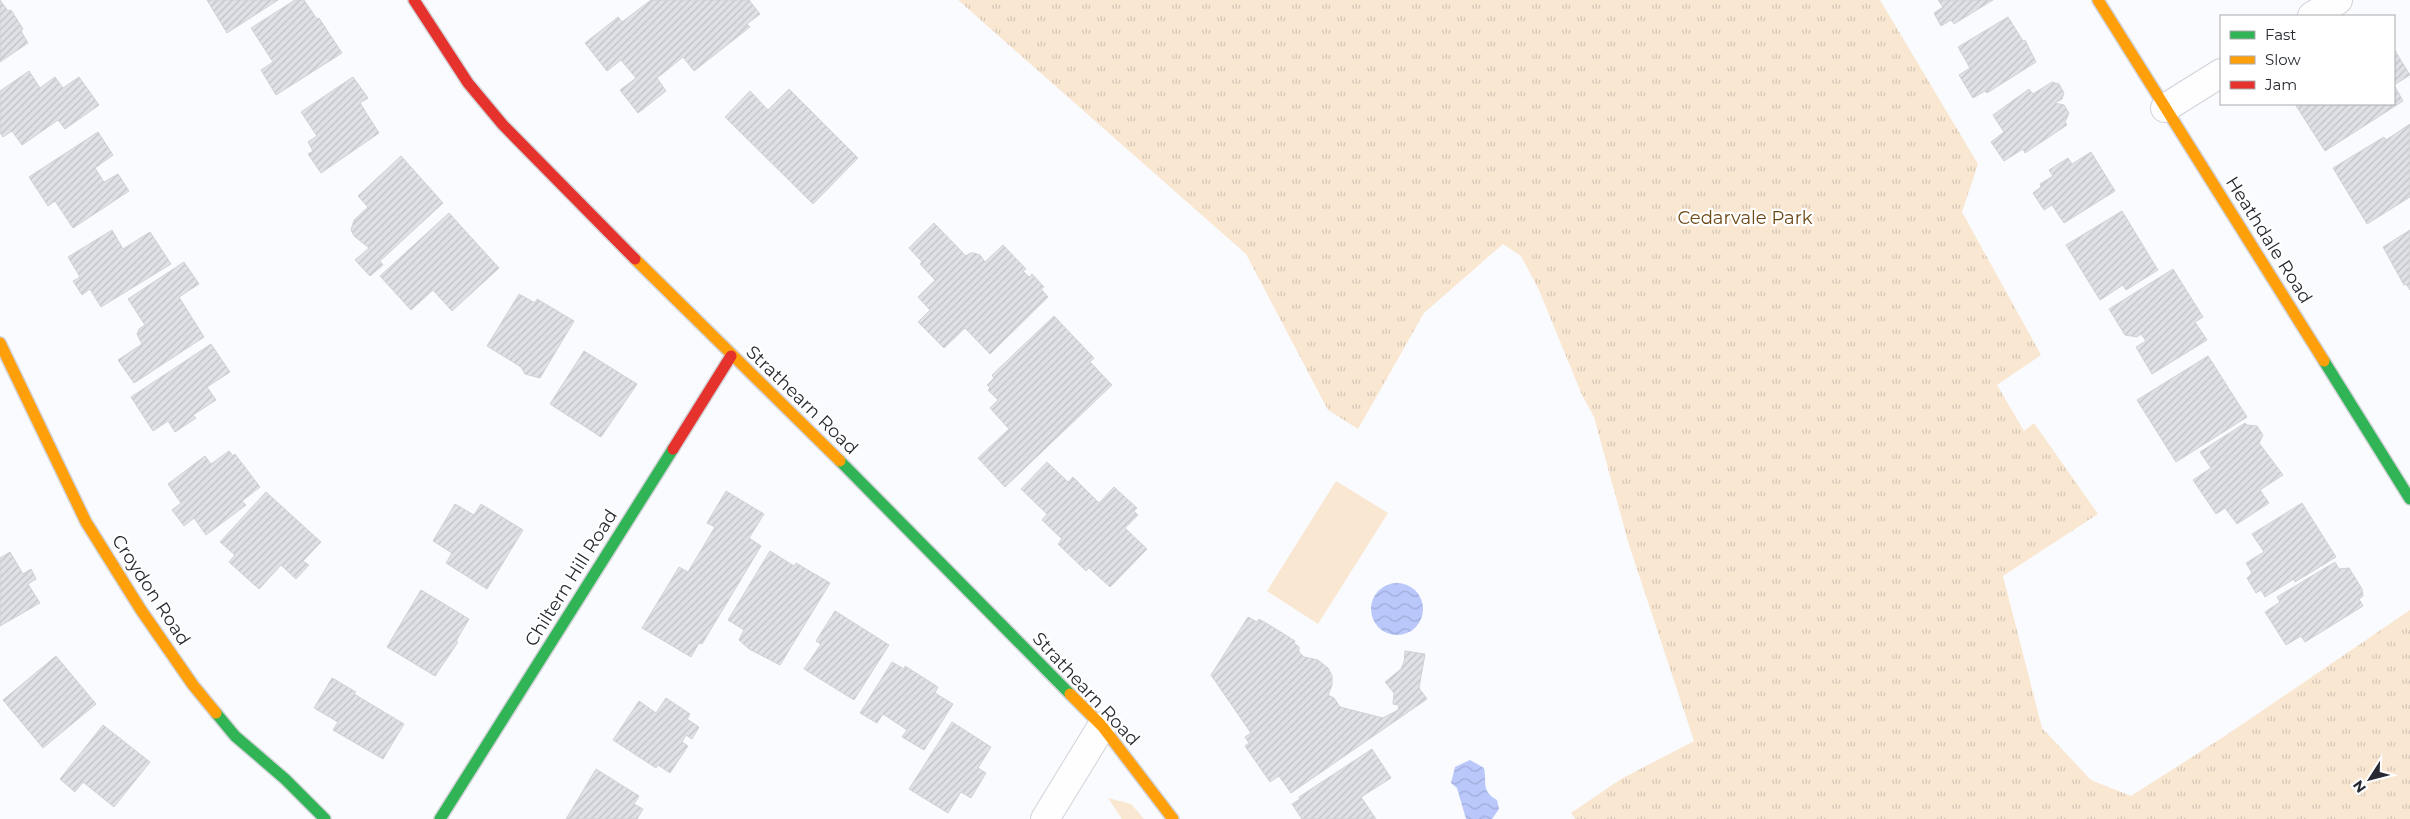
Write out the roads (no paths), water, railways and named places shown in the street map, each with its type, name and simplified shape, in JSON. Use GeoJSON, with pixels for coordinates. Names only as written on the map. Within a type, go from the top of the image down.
{"type":"FeatureCollection","features":[{"type":"Feature","properties":{"kind":"street","name":"Strathearn Road"},"geometry":{"type":"LineString","coordinates":[[414,0],[440,44],[468,83],[504,125],[731,356],[854,475],[1102,726],[1173,819]]}},
{"type":"Feature","properties":{"kind":"street","name":"Heathdale Road"},"geometry":{"type":"LineString","coordinates":[[2098,0],[2410,499]]}},
{"type":"Feature","properties":{"kind":"street"},"geometry":{"type":"LineString","coordinates":[[2314,15],[2338,0]]}},
{"type":"Feature","properties":{"kind":"street"},"geometry":{"type":"LineString","coordinates":[[2165,108],[2220,74]]}},
{"type":"Feature","properties":{"kind":"street","name":"Croydon Road"},"geometry":{"type":"LineString","coordinates":[[0,343],[86,522],[140,610],[193,685],[235,736],[286,779],[325,819]]}},
{"type":"Feature","properties":{"kind":"street","name":"Chiltern Hill Road"},"geometry":{"type":"LineString","coordinates":[[440,819],[731,356]]}},
{"type":"Feature","properties":{"kind":"street"},"geometry":{"type":"LineString","coordinates":[[1045,819],[1102,726]]}},
{"type":"Feature","properties":{"kind":"water"},"geometry":{"type":"Polygon","coordinates":[[[1397,583],[1407,585],[1415,591],[1421,599],[1423,609],[1421,619],[1415,627],[1407,633],[1397,635],[1387,633],[1379,627],[1373,619],[1371,609],[1373,599],[1379,591],[1387,585],[1397,583]]]}},
{"type":"Feature","properties":{"kind":"water"},"geometry":{"type":"Polygon","coordinates":[[[1470,760],[1484,768],[1487,790],[1497,800],[1499,809],[1492,819],[1466,819],[1457,788],[1451,783],[1455,767],[1470,760]]]}},
{"type":"Feature","properties":{"kind":"park label","name":"Cedarvale Park"},"geometry":{"type":"Point","coordinates":[1745,218]}}]}
